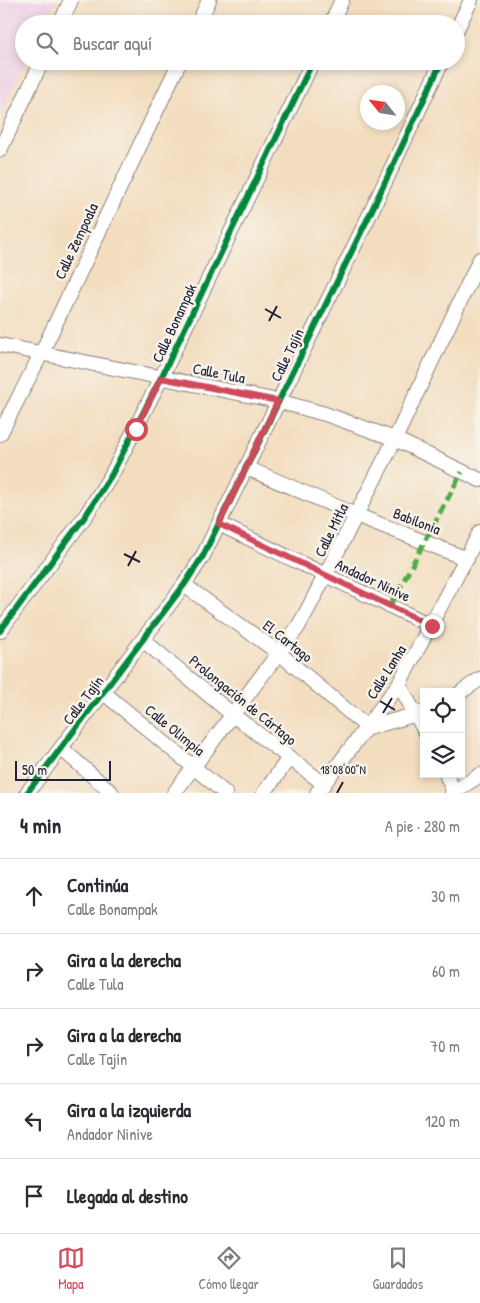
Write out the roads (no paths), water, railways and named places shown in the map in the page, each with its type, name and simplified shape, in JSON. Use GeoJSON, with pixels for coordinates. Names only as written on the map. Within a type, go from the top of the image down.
{"type":"FeatureCollection","features":[{"type":"Feature","properties":{"kind":"street"},"geometry":{"type":"LineString","coordinates":[[64,15],[71,0]]}},
{"type":"Feature","properties":{"kind":"street"},"geometry":{"type":"LineString","coordinates":[[202,15],[210,0]]}},
{"type":"Feature","properties":{"kind":"street"},"geometry":{"type":"LineString","coordinates":[[335,15],[342,0]]}},
{"type":"Feature","properties":{"kind":"street"},"geometry":{"type":"LineString","coordinates":[[464,15],[471,0]]}},
{"type":"Feature","properties":{"kind":"street"},"geometry":{"type":"LineString","coordinates":[[0,150],[38,70]]}},
{"type":"Feature","properties":{"kind":"street","name":"Calle Zempoala"},"geometry":{"type":"LineString","coordinates":[[0,434],[41,354],[176,70]]}},
{"type":"Feature","properties":{"kind":"street","name":"Calle Bonampak"},"geometry":{"type":"LineString","coordinates":[[0,631],[80,523],[107,482],[161,378],[309,70]]}},
{"type":"Feature","properties":{"kind":"street","name":"Calle Tajín"},"geometry":{"type":"LineString","coordinates":[[27,793],[184,585],[219,524],[438,70]]}},
{"type":"Feature","properties":{"kind":"street","name":"Calle Mitla"},"geometry":{"type":"LineString","coordinates":[[174,793],[298,627],[395,439],[480,259]]}},
{"type":"Feature","properties":{"kind":"street","name":"Calle Tula"},"geometry":{"type":"LineString","coordinates":[[0,345],[278,401],[325,414],[395,439],[480,480]]}},
{"type":"Feature","properties":{"kind":"street","name":"Babilonia"},"geometry":{"type":"LineString","coordinates":[[247,468],[356,515],[467,559]]}},
{"type":"Feature","properties":{"kind":"street","name":"Andador Ninive"},"geometry":{"type":"LineString","coordinates":[[219,524],[432,626]]}},
{"type":"Feature","properties":{"kind":"street","name":"Calle Lanha"},"geometry":{"type":"LineString","coordinates":[[320,789],[368,728],[399,684],[432,626],[480,532]]}},
{"type":"Feature","properties":{"kind":"street","name":"El Cartago"},"geometry":{"type":"LineString","coordinates":[[184,585],[279,653],[368,728]]}},
{"type":"Feature","properties":{"kind":"street","name":"Prolongación de Cártago"},"geometry":{"type":"LineString","coordinates":[[143,640],[233,715],[289,758],[320,789]]}},
{"type":"Feature","properties":{"kind":"street"},"geometry":{"type":"LineString","coordinates":[[465,689],[480,679]]}},
{"type":"Feature","properties":{"kind":"street"},"geometry":{"type":"LineString","coordinates":[[368,728],[420,714],[399,684]]}},
{"type":"Feature","properties":{"kind":"street","name":"Calle Olimpia"},"geometry":{"type":"LineString","coordinates":[[104,693],[224,793]]}},
{"type":"Feature","properties":{"kind":"street"},"geometry":{"type":"LineString","coordinates":[[62,749],[112,793]]}},
{"type":"Feature","properties":{"kind":"street"},"geometry":{"type":"LineString","coordinates":[[264,793],[289,758]]}},
{"type":"Feature","properties":{"kind":"street"},"geometry":{"type":"LineString","coordinates":[[448,778],[453,792],[480,775]]}}]}
